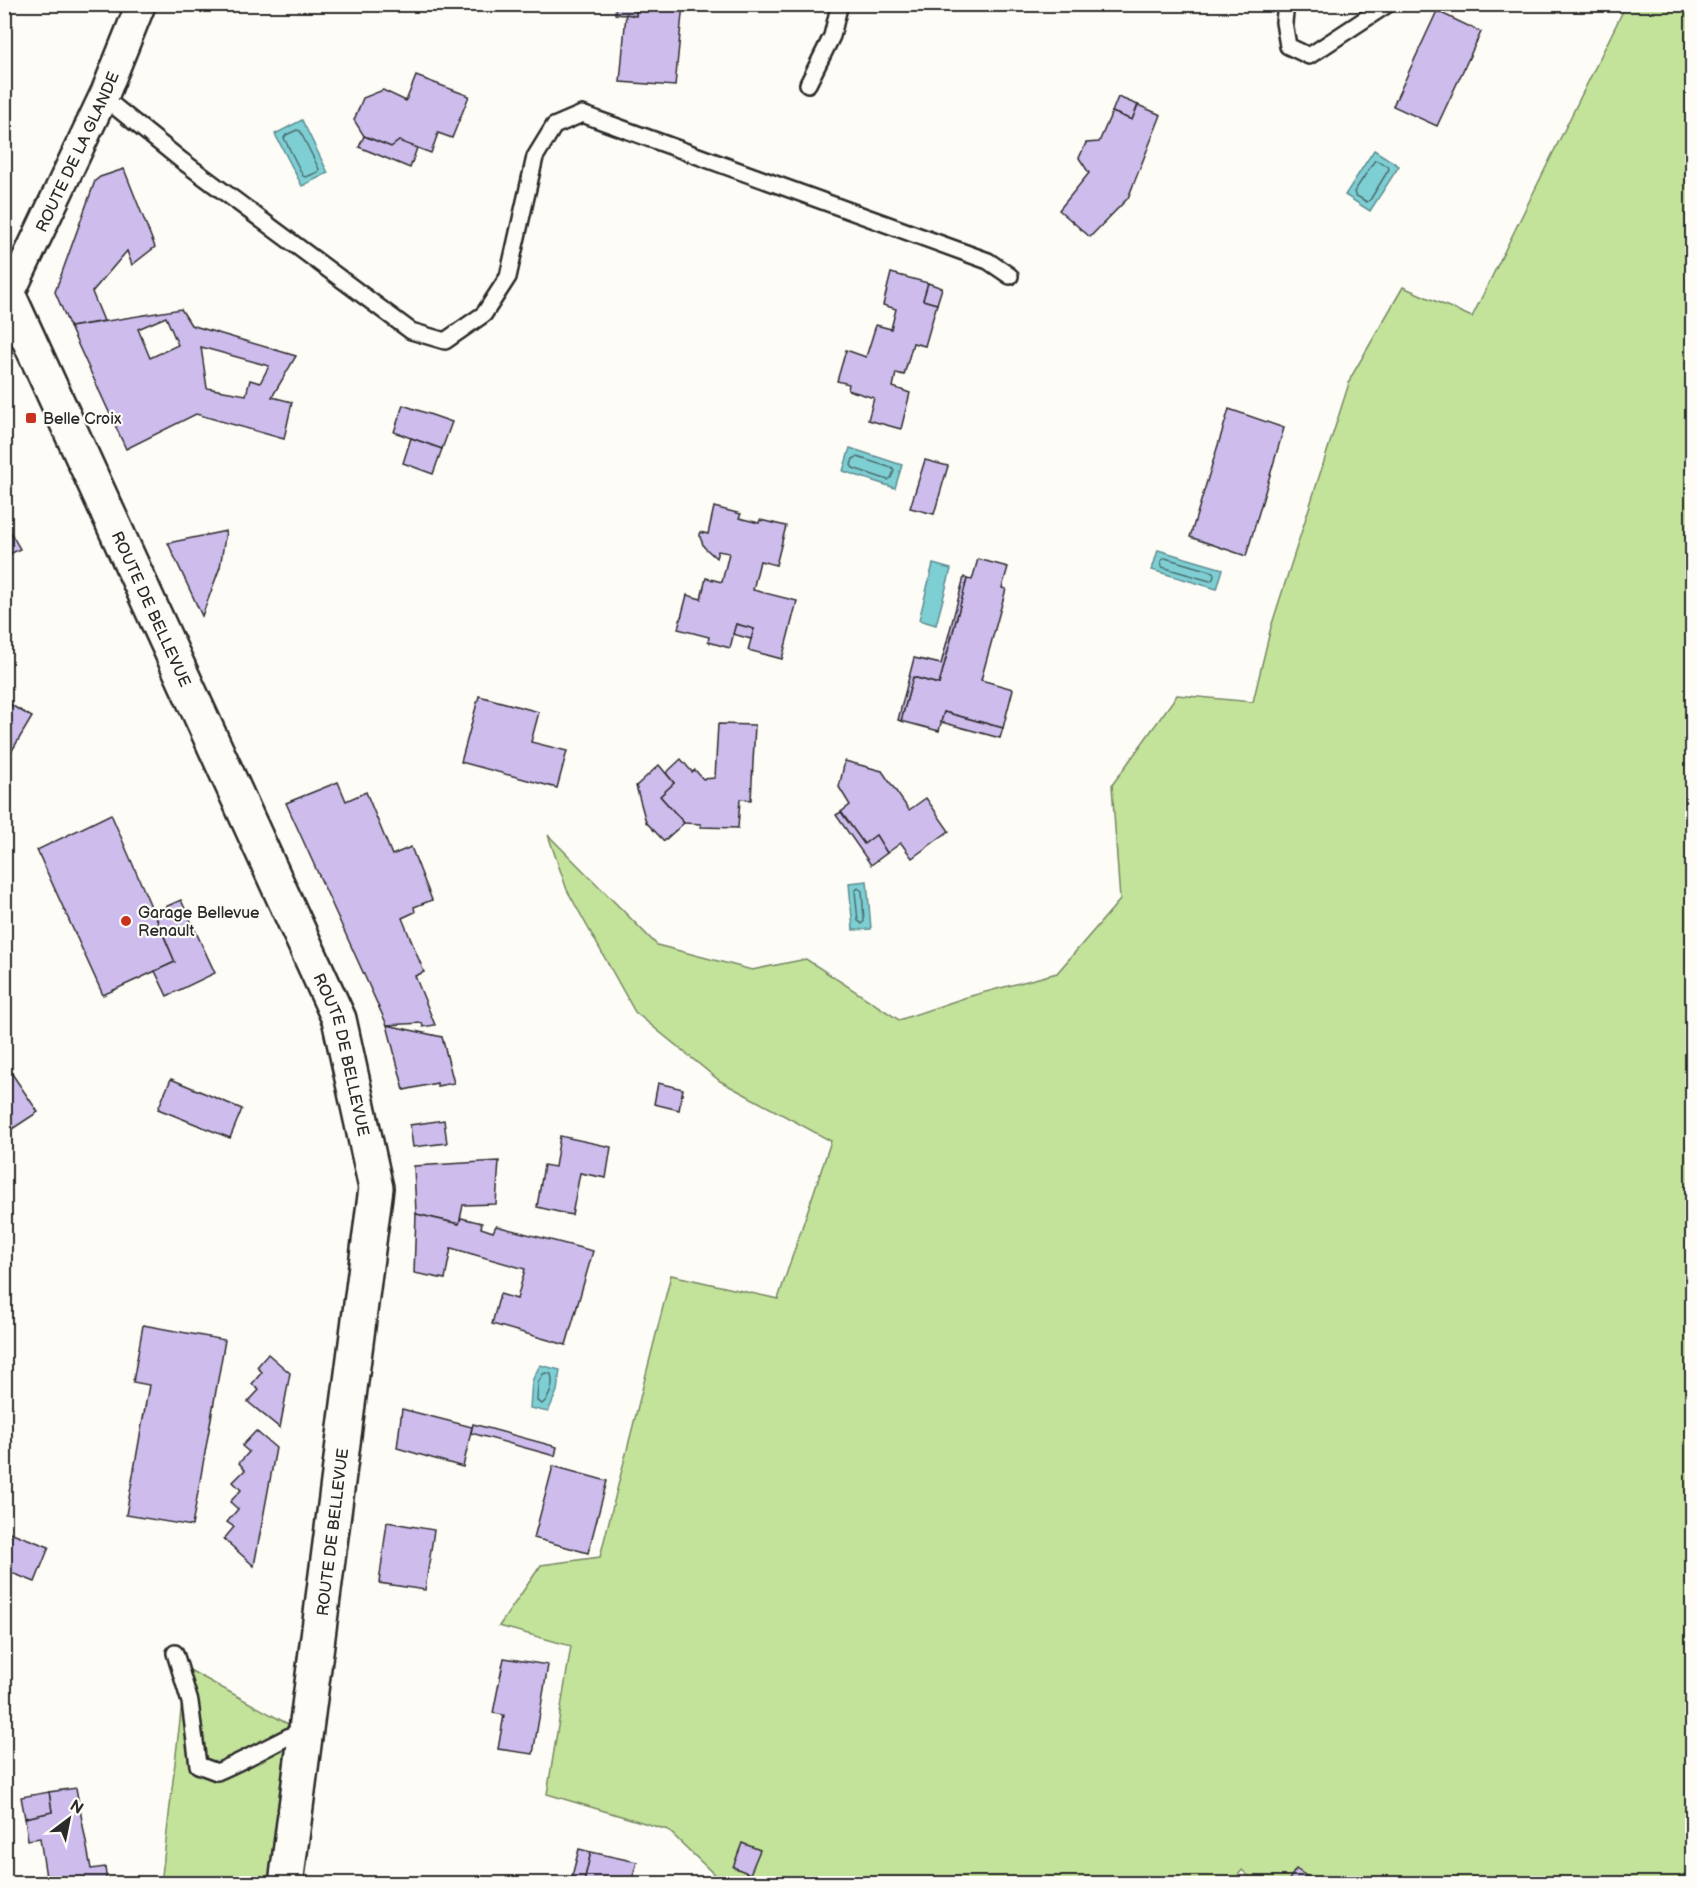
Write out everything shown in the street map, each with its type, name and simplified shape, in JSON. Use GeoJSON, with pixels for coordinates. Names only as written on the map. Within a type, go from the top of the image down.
{"type":"FeatureCollection","features":[{"type":"Feature","properties":{"kind":"main road","name":"ROUTE DE BELLEVUE"},"geometry":{"type":"LineString","coordinates":[[6,292],[339,1019],[376,1188],[286,1884]]}},
{"type":"Feature","properties":{"kind":"street","name":"ROUTE DE LA GLANDE"},"geometry":{"type":"LineString","coordinates":[[6,292],[104,97],[141,4]]}},
{"type":"Feature","properties":{"kind":"lane"},"geometry":{"type":"LineString","coordinates":[[808,84],[832,36],[838,4]]}},
{"type":"Feature","properties":{"kind":"lane"},"geometry":{"type":"LineString","coordinates":[[1286,4],[1284,22],[1288,46],[1310,56],[1388,4]]}},
{"type":"Feature","properties":{"kind":"lane"},"geometry":{"type":"LineString","coordinates":[[104,97],[181,160],[411,331],[445,341],[484,314],[508,277],[535,157],[554,126],[582,114],[988,261],[1010,276]]}},
{"type":"Feature","properties":{"kind":"lane"},"geometry":{"type":"LineString","coordinates":[[175,1653],[190,1702],[198,1765],[217,1772],[306,1728]]}},
{"type":"Feature","properties":{"kind":"green space"},"geometry":{"type":"Polygon","coordinates":[[[1626,5],[1692,5],[1692,1883],[1257,1884],[1242,1870],[1231,1884],[729,1883],[721,1881],[668,1830],[547,1794],[571,1646],[499,1626],[541,1565],[600,1557],[671,1275],[778,1299],[831,1141],[720,1081],[635,1012],[567,890],[548,835],[657,945],[752,970],[806,959],[899,1020],[967,997],[1057,973],[1120,900],[1112,785],[1177,695],[1253,702],[1271,627],[1351,377],[1403,287],[1472,317],[1626,5]]]}},
{"type":"Feature","properties":{"kind":"green space"},"geometry":{"type":"Polygon","coordinates":[[[186,1668],[288,1724],[269,1884],[161,1884],[186,1668]]]}},
{"type":"Feature","properties":{"kind":"water"},"geometry":{"type":"Polygon","coordinates":[[[302,120],[328,173],[302,186],[275,134],[302,120]]]}},
{"type":"Feature","properties":{"kind":"water"},"geometry":{"type":"Polygon","coordinates":[[[1374,150],[1399,166],[1370,211],[1345,195],[1374,150]]]}},
{"type":"Feature","properties":{"kind":"water"},"geometry":{"type":"Polygon","coordinates":[[[850,448],[902,465],[895,488],[843,471],[850,448]]]}},
{"type":"Feature","properties":{"kind":"water"},"geometry":{"type":"Polygon","coordinates":[[[1158,550],[1223,569],[1217,589],[1152,570],[1158,550]]]}},
{"type":"Feature","properties":{"kind":"water"},"geometry":{"type":"Polygon","coordinates":[[[933,564],[951,569],[936,625],[919,620],[933,564]]]}},
{"type":"Feature","properties":{"kind":"water"},"geometry":{"type":"Polygon","coordinates":[[[867,881],[871,929],[853,930],[849,883],[867,881]]]}},
{"type":"Feature","properties":{"kind":"water"},"geometry":{"type":"Polygon","coordinates":[[[540,1365],[560,1370],[557,1391],[548,1412],[530,1408],[532,1381],[540,1365]]]}},
{"type":"Feature","properties":{"kind":"building"},"geometry":{"type":"Polygon","coordinates":[[[616,4],[637,4],[636,16],[615,14],[616,4]]]}},
{"type":"Feature","properties":{"kind":"building"},"geometry":{"type":"Polygon","coordinates":[[[637,4],[683,4],[675,86],[620,82],[626,14],[636,16],[637,4]]]}},
{"type":"Feature","properties":{"kind":"building"},"geometry":{"type":"Polygon","coordinates":[[[1437,11],[1481,32],[1437,126],[1393,106],[1437,11]]]}},
{"type":"Feature","properties":{"kind":"building"},"geometry":{"type":"Polygon","coordinates":[[[416,76],[469,96],[452,138],[438,133],[431,153],[399,141],[391,147],[364,136],[354,120],[363,98],[383,90],[406,101],[416,76]]]}},
{"type":"Feature","properties":{"kind":"building"},"geometry":{"type":"Polygon","coordinates":[[[1118,97],[1138,105],[1132,120],[1112,112],[1118,97]]]}},
{"type":"Feature","properties":{"kind":"building"},"geometry":{"type":"Polygon","coordinates":[[[1138,105],[1161,115],[1128,198],[1090,237],[1059,210],[1089,173],[1079,158],[1086,143],[1099,142],[1112,112],[1132,120],[1138,105]]]}},
{"type":"Feature","properties":{"kind":"building"},"geometry":{"type":"Polygon","coordinates":[[[364,136],[391,147],[399,141],[417,148],[410,168],[359,147],[364,136]]]}},
{"type":"Feature","properties":{"kind":"building"},"geometry":{"type":"Polygon","coordinates":[[[124,169],[155,247],[132,265],[127,251],[92,292],[104,321],[70,327],[55,292],[95,181],[124,169]]]}},
{"type":"Feature","properties":{"kind":"building"},"geometry":{"type":"Polygon","coordinates":[[[891,273],[928,283],[923,300],[937,304],[925,346],[913,343],[904,375],[896,373],[893,387],[910,393],[901,429],[868,420],[874,398],[848,390],[849,384],[837,381],[846,350],[866,357],[876,325],[891,329],[896,309],[883,305],[891,273]]]}},
{"type":"Feature","properties":{"kind":"building"},"geometry":{"type":"Polygon","coordinates":[[[928,283],[942,288],[937,304],[923,300],[928,283]]]}},
{"type":"Feature","properties":{"kind":"building"},"geometry":{"type":"Polygon","coordinates":[[[181,309],[191,325],[296,356],[272,397],[292,402],[284,439],[196,414],[126,449],[70,327],[181,309]],[[166,317],[138,329],[150,358],[178,345],[166,317]],[[201,347],[207,388],[246,395],[250,380],[260,383],[269,366],[201,347]]]}},
{"type":"Feature","properties":{"kind":"building"},"geometry":{"type":"Polygon","coordinates":[[[403,405],[452,422],[442,449],[394,432],[403,405]]]}},
{"type":"Feature","properties":{"kind":"building"},"geometry":{"type":"Polygon","coordinates":[[[1229,409],[1284,428],[1246,556],[1190,537],[1229,409]]]}},
{"type":"Feature","properties":{"kind":"building"},"geometry":{"type":"Polygon","coordinates":[[[411,438],[442,449],[433,474],[403,463],[411,438]]]}},
{"type":"Feature","properties":{"kind":"building"},"geometry":{"type":"Polygon","coordinates":[[[925,460],[948,466],[934,514],[910,508],[925,460]]]}},
{"type":"Feature","properties":{"kind":"building"},"geometry":{"type":"Polygon","coordinates":[[[714,507],[741,514],[739,518],[786,526],[776,565],[760,561],[753,590],[797,601],[782,659],[748,650],[754,629],[736,624],[730,648],[708,642],[709,637],[678,629],[687,595],[701,599],[706,578],[722,582],[729,553],[718,551],[716,558],[704,547],[700,537],[700,532],[708,534],[714,507]]]}},
{"type":"Feature","properties":{"kind":"building"},"geometry":{"type":"Polygon","coordinates":[[[4,521],[20,549],[4,557],[4,521]]]}},
{"type":"Feature","properties":{"kind":"building"},"geometry":{"type":"Polygon","coordinates":[[[226,531],[220,567],[202,616],[168,543],[226,531]]]}},
{"type":"Feature","properties":{"kind":"building"},"geometry":{"type":"Polygon","coordinates":[[[978,559],[1008,567],[1002,588],[1006,589],[981,680],[1013,689],[1003,728],[944,712],[939,731],[901,721],[913,677],[939,684],[967,579],[972,580],[978,559]]]}},
{"type":"Feature","properties":{"kind":"building"},"geometry":{"type":"Polygon","coordinates":[[[964,577],[967,579],[939,684],[913,677],[901,721],[898,720],[914,658],[941,664],[964,577]]]}},
{"type":"Feature","properties":{"kind":"building"},"geometry":{"type":"Polygon","coordinates":[[[736,624],[754,629],[751,639],[733,634],[736,624]]]}},
{"type":"Feature","properties":{"kind":"building"},"geometry":{"type":"Polygon","coordinates":[[[479,696],[539,712],[531,742],[567,751],[557,788],[461,762],[479,696]]]}},
{"type":"Feature","properties":{"kind":"building"},"geometry":{"type":"Polygon","coordinates":[[[4,701],[32,717],[4,764],[4,701]]]}},
{"type":"Feature","properties":{"kind":"building"},"geometry":{"type":"Polygon","coordinates":[[[944,712],[1003,728],[1000,738],[941,722],[944,712]]]}},
{"type":"Feature","properties":{"kind":"building"},"geometry":{"type":"Polygon","coordinates":[[[718,724],[755,725],[751,800],[740,799],[738,828],[701,827],[701,824],[684,823],[660,796],[674,783],[666,773],[681,759],[692,772],[695,770],[703,779],[715,778],[718,724]]]}},
{"type":"Feature","properties":{"kind":"building"},"geometry":{"type":"Polygon","coordinates":[[[845,761],[882,771],[909,810],[926,798],[949,831],[912,858],[901,843],[887,853],[876,835],[864,844],[841,812],[850,805],[839,787],[845,761]]]}},
{"type":"Feature","properties":{"kind":"building"},"geometry":{"type":"Polygon","coordinates":[[[659,765],[674,783],[660,796],[684,823],[664,841],[646,822],[636,786],[659,765]]]}},
{"type":"Feature","properties":{"kind":"building"},"geometry":{"type":"Polygon","coordinates":[[[338,782],[346,801],[366,792],[392,855],[411,847],[432,900],[414,907],[415,912],[402,918],[424,972],[415,976],[435,1025],[423,1027],[422,1023],[387,1025],[286,803],[338,782]]]}},
{"type":"Feature","properties":{"kind":"building"},"geometry":{"type":"Polygon","coordinates":[[[841,812],[864,844],[876,835],[887,853],[871,865],[836,815],[841,812]]]}},
{"type":"Feature","properties":{"kind":"building"},"geometry":{"type":"Polygon","coordinates":[[[111,814],[175,962],[103,995],[37,850],[111,814]]]}},
{"type":"Feature","properties":{"kind":"building"},"geometry":{"type":"Polygon","coordinates":[[[181,900],[215,973],[167,996],[155,971],[175,962],[154,912],[181,900]]]}},
{"type":"Feature","properties":{"kind":"building"},"geometry":{"type":"Polygon","coordinates":[[[387,1025],[442,1037],[454,1083],[437,1086],[437,1083],[404,1090],[387,1025]]]}},
{"type":"Feature","properties":{"kind":"building"},"geometry":{"type":"Polygon","coordinates":[[[4,1062],[38,1112],[6,1133],[4,1130],[4,1062]]]}},
{"type":"Feature","properties":{"kind":"building"},"geometry":{"type":"Polygon","coordinates":[[[171,1079],[242,1109],[230,1138],[158,1109],[171,1079]]]}},
{"type":"Feature","properties":{"kind":"building"},"geometry":{"type":"Polygon","coordinates":[[[658,1083],[683,1089],[679,1110],[654,1104],[658,1083]]]}},
{"type":"Feature","properties":{"kind":"building"},"geometry":{"type":"Polygon","coordinates":[[[444,1120],[447,1143],[413,1147],[410,1125],[444,1120]]]}},
{"type":"Feature","properties":{"kind":"building"},"geometry":{"type":"Polygon","coordinates":[[[560,1136],[611,1147],[606,1178],[580,1173],[572,1215],[537,1207],[544,1165],[555,1167],[560,1136]]]}},
{"type":"Feature","properties":{"kind":"building"},"geometry":{"type":"Polygon","coordinates":[[[499,1161],[496,1204],[463,1205],[459,1224],[416,1214],[414,1166],[499,1161]]]}},
{"type":"Feature","properties":{"kind":"building"},"geometry":{"type":"Polygon","coordinates":[[[416,1214],[459,1224],[461,1218],[482,1223],[481,1228],[493,1232],[496,1226],[593,1251],[566,1345],[492,1324],[500,1294],[517,1299],[525,1269],[451,1248],[445,1279],[414,1273],[416,1214]]]}},
{"type":"Feature","properties":{"kind":"building"},"geometry":{"type":"Polygon","coordinates":[[[143,1325],[225,1340],[192,1526],[126,1515],[149,1385],[133,1382],[143,1325]]]}},
{"type":"Feature","properties":{"kind":"building"},"geometry":{"type":"Polygon","coordinates":[[[268,1354],[290,1373],[280,1428],[248,1402],[259,1390],[252,1384],[262,1372],[257,1367],[268,1354]]]}},
{"type":"Feature","properties":{"kind":"building"},"geometry":{"type":"Polygon","coordinates":[[[402,1409],[472,1427],[463,1467],[397,1448],[402,1409]]]}},
{"type":"Feature","properties":{"kind":"building"},"geometry":{"type":"Polygon","coordinates":[[[473,1424],[557,1447],[555,1456],[471,1433],[473,1424]]]}},
{"type":"Feature","properties":{"kind":"building"},"geometry":{"type":"Polygon","coordinates":[[[256,1431],[276,1448],[254,1566],[224,1539],[234,1527],[227,1522],[238,1509],[230,1502],[241,1490],[233,1482],[245,1470],[239,1463],[249,1452],[242,1446],[256,1431]]]}},
{"type":"Feature","properties":{"kind":"building"},"geometry":{"type":"Polygon","coordinates":[[[553,1466],[607,1481],[588,1553],[534,1538],[553,1466]]]}},
{"type":"Feature","properties":{"kind":"building"},"geometry":{"type":"Polygon","coordinates":[[[387,1522],[434,1530],[425,1590],[379,1583],[387,1522]]]}},
{"type":"Feature","properties":{"kind":"building"},"geometry":{"type":"Polygon","coordinates":[[[7,1531],[49,1547],[35,1582],[4,1570],[4,1537],[7,1531]]]}},
{"type":"Feature","properties":{"kind":"building"},"geometry":{"type":"Polygon","coordinates":[[[504,1658],[548,1665],[533,1754],[498,1749],[504,1715],[493,1713],[504,1658]]]}},
{"type":"Feature","properties":{"kind":"building"},"geometry":{"type":"Polygon","coordinates":[[[76,1788],[91,1869],[105,1867],[107,1884],[36,1884],[35,1878],[46,1877],[40,1838],[28,1840],[25,1818],[52,1812],[49,1792],[76,1788]]]}},
{"type":"Feature","properties":{"kind":"building"},"geometry":{"type":"Polygon","coordinates":[[[49,1792],[52,1812],[25,1818],[21,1797],[49,1792]]]}},
{"type":"Feature","properties":{"kind":"building"},"geometry":{"type":"Polygon","coordinates":[[[742,1843],[760,1850],[750,1874],[733,1867],[742,1843]]]}},
{"type":"Feature","properties":{"kind":"building"},"geometry":{"type":"Polygon","coordinates":[[[579,1849],[591,1852],[584,1882],[578,1881],[577,1884],[570,1884],[579,1849]]]}},
{"type":"Feature","properties":{"kind":"building"},"geometry":{"type":"Polygon","coordinates":[[[591,1852],[637,1862],[632,1880],[646,1884],[577,1884],[578,1881],[584,1882],[591,1852]]]}},
{"type":"Feature","properties":{"kind":"building"},"geometry":{"type":"Polygon","coordinates":[[[1296,1869],[1311,1879],[1308,1884],[1286,1884],[1296,1869]]]}},
{"type":"Feature","properties":{"kind":"place","name":"Belle Croix"},"geometry":{"type":"Point","coordinates":[31,418]}},
{"type":"Feature","properties":{"kind":"place","name":"Garage Bellevue Renault"},"geometry":{"type":"Point","coordinates":[126,921]}}]}
